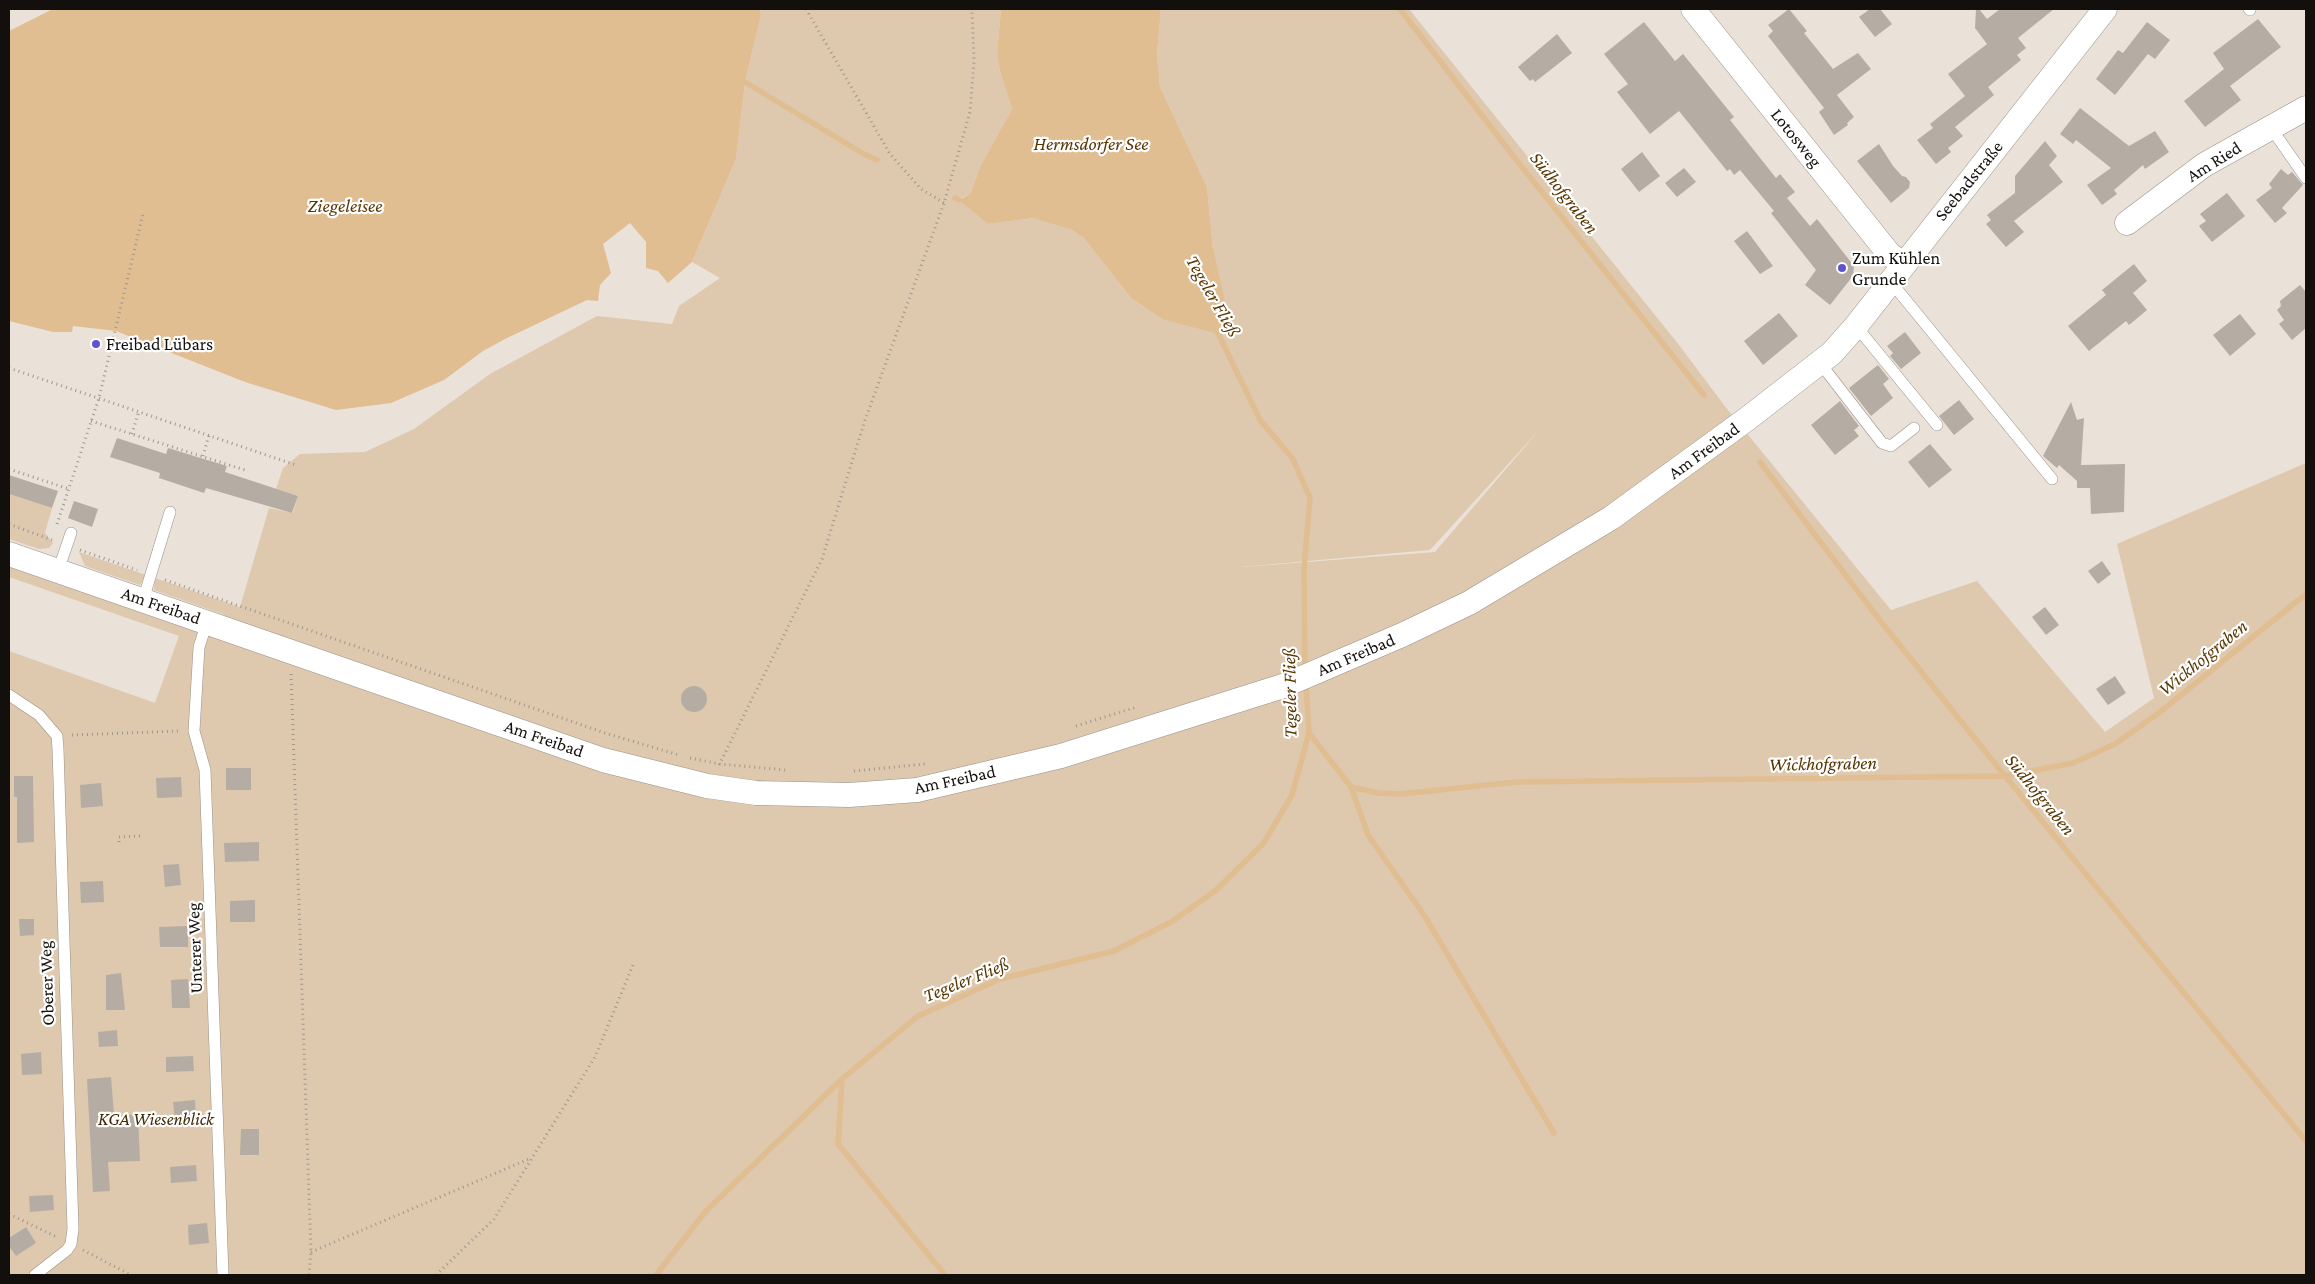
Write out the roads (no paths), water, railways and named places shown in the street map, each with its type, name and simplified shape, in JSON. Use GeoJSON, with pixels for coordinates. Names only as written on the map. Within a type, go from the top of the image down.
{"type":"FeatureCollection","features":[{"type":"Feature","properties":{"kind":"street","name":"Lotosweg"},"geometry":{"type":"LineString","coordinates":[[1693,9],[1890,255],[1897,273]]}},
{"type":"Feature","properties":{"kind":"street","name":"Seebadstraße"},"geometry":{"type":"LineString","coordinates":[[1826,358],[1856,326],[2105,9]]}},
{"type":"Feature","properties":{"kind":"street","name":"Am Ried"},"geometry":{"type":"LineString","coordinates":[[2126,222],[2204,165],[2306,108]]}},
{"type":"Feature","properties":{"kind":"street","name":"Am Freibad"},"geometry":{"type":"LineString","coordinates":[[9,554],[603,760],[707,786],[756,793],[849,795],[917,790],[1061,756],[1282,686],[1402,635],[1469,603],[1611,518],[1826,358]]}},
{"type":"Feature","properties":{"kind":"lane"},"geometry":{"type":"LineString","coordinates":[[2271,128],[2306,178]]}},
{"type":"Feature","properties":{"kind":"lane"},"geometry":{"type":"LineString","coordinates":[[1897,273],[2052,479]]}},
{"type":"Feature","properties":{"kind":"lane"},"geometry":{"type":"LineString","coordinates":[[1856,326],[1937,425]]}},
{"type":"Feature","properties":{"kind":"lane"},"geometry":{"type":"LineString","coordinates":[[1826,358],[1882,443],[1891,446],[1914,428]]}},
{"type":"Feature","properties":{"kind":"lane"},"geometry":{"type":"LineString","coordinates":[[142,600],[170,512]]}},
{"type":"Feature","properties":{"kind":"lane"},"geometry":{"type":"LineString","coordinates":[[58,571],[71,533]]}},
{"type":"Feature","properties":{"kind":"lane","name":"Unterer Weg"},"geometry":{"type":"LineString","coordinates":[[208,622],[199,647],[194,731],[205,770],[206,788],[223,1275]]}},
{"type":"Feature","properties":{"kind":"lane","name":"Oberer Weg"},"geometry":{"type":"LineString","coordinates":[[9,695],[39,715],[57,736],[73,1229],[71,1244],[67,1250],[35,1275]]}},
{"type":"Feature","properties":{"kind":"water","name":"Ziegeleisee"},"geometry":{"type":"Polygon","coordinates":[[[53,9],[760,9],[761,15],[745,82],[736,159],[692,262],[668,283],[658,271],[646,268],[646,242],[630,223],[603,244],[611,273],[600,285],[598,301],[587,300],[505,339],[483,351],[444,380],[391,403],[336,410],[245,382],[116,331],[73,326],[72,332],[53,332],[9,321],[9,31],[53,9]]]}},
{"type":"Feature","properties":{"kind":"water","name":"Hermsdorfer See"},"geometry":{"type":"Polygon","coordinates":[[[1001,9],[1161,9],[1157,54],[1160,87],[1207,187],[1213,249],[1228,314],[1219,334],[1162,319],[1131,298],[1083,237],[1070,229],[1034,218],[988,224],[959,200],[970,194],[981,165],[1012,109],[1000,71],[997,54],[1001,9]]]}},
{"type":"Feature","properties":{"kind":"waterway","name":"Südhofgraben"},"geometry":{"type":"LineString","coordinates":[[1400,9],[1514,157],[1704,395]]}},
{"type":"Feature","properties":{"kind":"waterway"},"geometry":{"type":"LineString","coordinates":[[745,82],[862,153],[877,160]]}},
{"type":"Feature","properties":{"kind":"waterway"},"geometry":{"type":"LineString","coordinates":[[955,198],[959,200]]}},
{"type":"Feature","properties":{"kind":"waterway","name":"Tegeler Fließ"},"geometry":{"type":"LineString","coordinates":[[1216,329],[1260,420],[1293,459],[1310,498],[1304,569],[1305,669]]}},
{"type":"Feature","properties":{"kind":"waterway","name":"Südhofgraben"},"geometry":{"type":"LineString","coordinates":[[1760,462],[1878,618],[2005,776],[2306,1141]]}},
{"type":"Feature","properties":{"kind":"waterway","name":"Wickhofgraben"},"geometry":{"type":"LineString","coordinates":[[1309,733],[1351,787],[1378,793],[1401,794],[1516,782],[2005,776],[2073,763],[2115,744],[2160,712],[2306,594]]}},
{"type":"Feature","properties":{"kind":"waterway","name":"Tegeler Fließ"},"geometry":{"type":"LineString","coordinates":[[656,1275],[706,1211],[842,1079],[918,1016],[1000,979],[1114,951],[1171,922],[1215,891],[1263,844],[1292,795],[1309,733],[1306,684]]}},
{"type":"Feature","properties":{"kind":"waterway"},"geometry":{"type":"LineString","coordinates":[[1351,787],[1368,835],[1424,915],[1554,1133]]}},
{"type":"Feature","properties":{"kind":"waterway"},"geometry":{"type":"LineString","coordinates":[[842,1079],[838,1144],[945,1275]]}},
{"type":"Feature","properties":{"kind":"place","name":"Zum Kühlen Grunde"},"geometry":{"type":"Point","coordinates":[1842,268]}},
{"type":"Feature","properties":{"kind":"place","name":"Freibad Lübars"},"geometry":{"type":"Point","coordinates":[96,344]}},
{"type":"Feature","properties":{"kind":"park label","name":"KGA Wiesenblick"},"geometry":{"type":"Point","coordinates":[156,1119]}}]}
